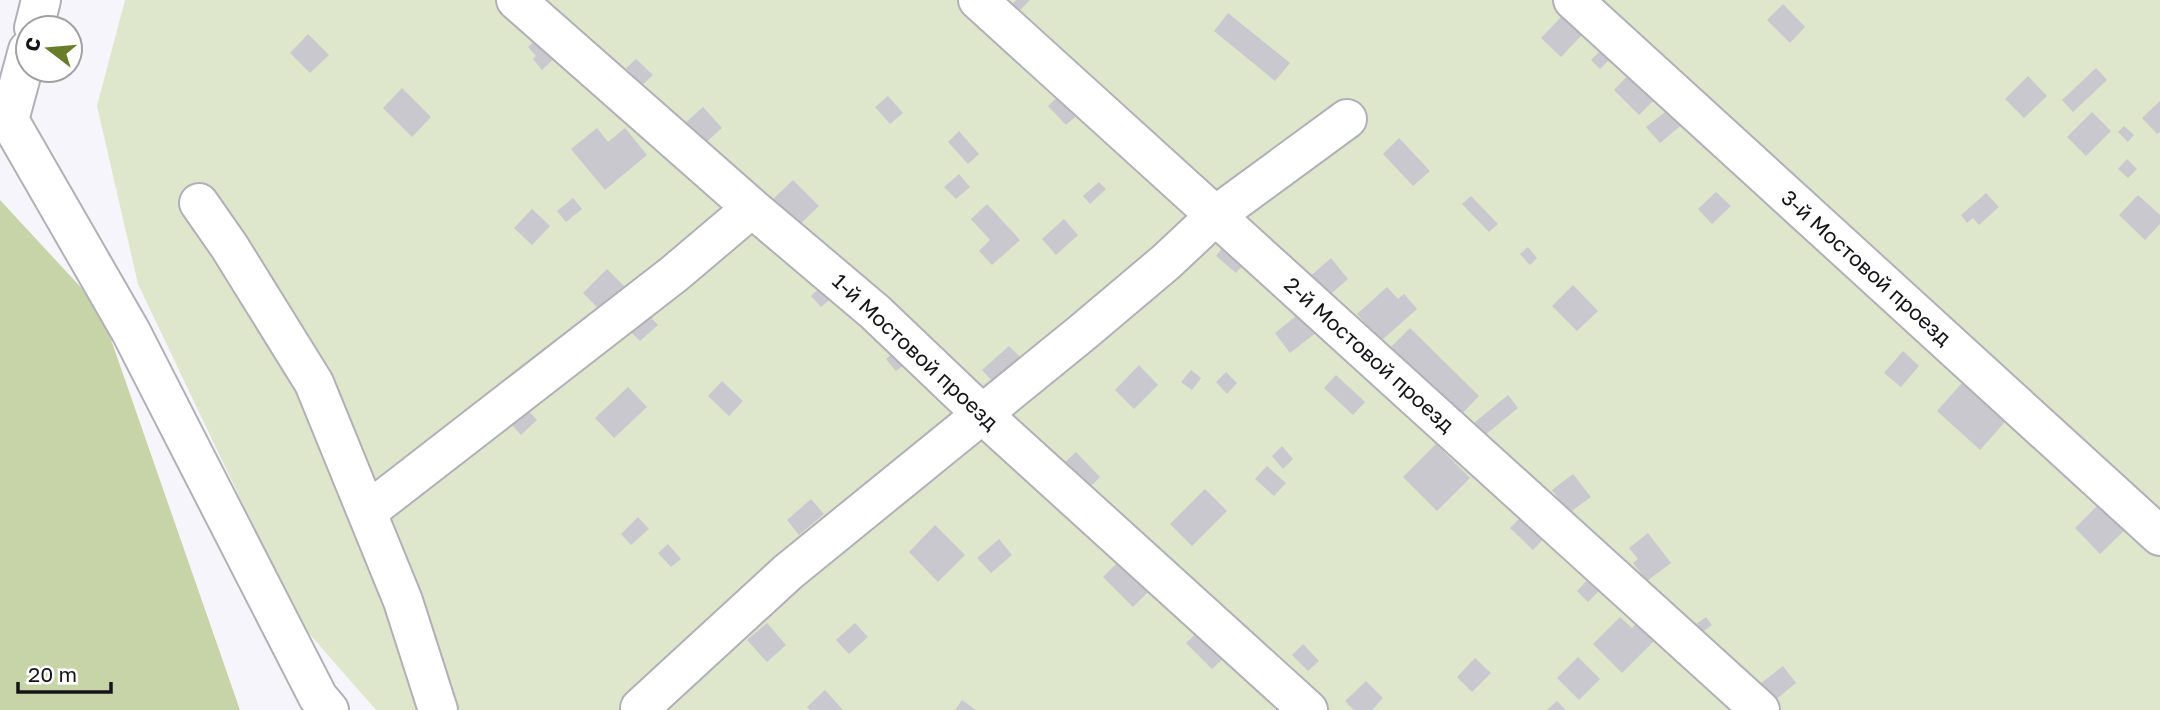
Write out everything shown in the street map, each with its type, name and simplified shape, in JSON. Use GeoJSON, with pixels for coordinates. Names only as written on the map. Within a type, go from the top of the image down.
{"type":"FeatureCollection","features":[{"type":"Feature","properties":{"kind":"lane","name":"1-й Мостовой проезд"},"geometry":{"type":"LineString","coordinates":[[516,0],[752,208],[875,312],[982,414],[1308,710]]}},
{"type":"Feature","properties":{"kind":"lane","name":"2-й Мостовой проезд"},"geometry":{"type":"LineString","coordinates":[[978,0],[1760,710]]}},
{"type":"Feature","properties":{"kind":"lane","name":"3-й Мостовой проезд"},"geometry":{"type":"LineString","coordinates":[[1573,0],[2160,536]]}},
{"type":"Feature","properties":{"kind":"lane"},"geometry":{"type":"LineString","coordinates":[[17,84],[5,121],[131,332],[318,698],[329,710]]}},
{"type":"Feature","properties":{"kind":"lane"},"geometry":{"type":"LineString","coordinates":[[640,708],[788,572],[1146,279],[1216,215],[1347,118]]}},
{"type":"Feature","properties":{"kind":"lane"},"geometry":{"type":"LineString","coordinates":[[199,203],[229,246],[314,383],[402,601],[438,710]]}},
{"type":"Feature","properties":{"kind":"lane"},"geometry":{"type":"LineString","coordinates":[[367,512],[674,274],[752,208]]}},
{"type":"Feature","properties":{"kind":"shaded area"},"geometry":{"type":"Polygon","coordinates":[[[125,0],[2160,0],[2160,710],[376,710],[299,622],[138,284],[97,106],[125,0]]]}},
{"type":"Feature","properties":{"kind":"shaded area"},"geometry":{"type":"Polygon","coordinates":[[[0,200],[100,308],[240,710],[0,710],[0,200]]]}},
{"type":"Feature","properties":{"kind":"building"},"geometry":{"type":"Polygon","coordinates":[[[1016,0],[1030,0],[1018,12],[1011,5],[1016,0]]]}},
{"type":"Feature","properties":{"kind":"building"},"geometry":{"type":"Polygon","coordinates":[[[1783,4],[1805,27],[1790,43],[1767,20],[1783,4]]]}},
{"type":"Feature","properties":{"kind":"building"},"geometry":{"type":"Polygon","coordinates":[[[1228,13],[1290,63],[1275,81],[1214,31],[1228,13]]]}},
{"type":"Feature","properties":{"kind":"building"},"geometry":{"type":"Polygon","coordinates":[[[1562,16],[1582,35],[1561,57],[1541,38],[1562,16]]]}},
{"type":"Feature","properties":{"kind":"building"},"geometry":{"type":"Polygon","coordinates":[[[548,28],[566,47],[542,70],[533,59],[536,56],[528,47],[548,28]]]}},
{"type":"Feature","properties":{"kind":"building"},"geometry":{"type":"Polygon","coordinates":[[[308,34],[329,55],[310,73],[290,53],[308,34]]]}},
{"type":"Feature","properties":{"kind":"building"},"geometry":{"type":"Polygon","coordinates":[[[1606,45],[1615,54],[1600,69],[1591,60],[1606,45]]]}},
{"type":"Feature","properties":{"kind":"building"},"geometry":{"type":"Polygon","coordinates":[[[636,59],[653,75],[642,85],[626,68],[636,59]]]}},
{"type":"Feature","properties":{"kind":"building"},"geometry":{"type":"Polygon","coordinates":[[[2096,68],[2107,80],[2073,112],[2062,100],[2096,68]]]}},
{"type":"Feature","properties":{"kind":"building"},"geometry":{"type":"Polygon","coordinates":[[[1633,70],[1659,95],[1639,115],[1614,90],[1633,70]]]}},
{"type":"Feature","properties":{"kind":"building"},"geometry":{"type":"Polygon","coordinates":[[[2028,76],[2047,96],[2024,118],[2005,99],[2028,76]]]}},
{"type":"Feature","properties":{"kind":"building"},"geometry":{"type":"Polygon","coordinates":[[[402,88],[431,117],[412,137],[383,108],[402,88]]]}},
{"type":"Feature","properties":{"kind":"building"},"geometry":{"type":"Polygon","coordinates":[[[1064,91],[1082,111],[1066,125],[1048,106],[1064,91]]]}},
{"type":"Feature","properties":{"kind":"building"},"geometry":{"type":"Polygon","coordinates":[[[888,96],[903,113],[890,124],[875,107],[888,96]]]}},
{"type":"Feature","properties":{"kind":"building"},"geometry":{"type":"Polygon","coordinates":[[[2160,101],[2160,132],[2157,134],[2142,118],[2160,101]]]}},
{"type":"Feature","properties":{"kind":"building"},"geometry":{"type":"Polygon","coordinates":[[[703,107],[722,128],[703,145],[684,124],[703,107]]]}},
{"type":"Feature","properties":{"kind":"building"},"geometry":{"type":"Polygon","coordinates":[[[1670,108],[1683,124],[1660,143],[1646,127],[1670,108]]]}},
{"type":"Feature","properties":{"kind":"building"},"geometry":{"type":"Polygon","coordinates":[[[2092,112],[2111,131],[2086,156],[2067,137],[2092,112]]]}},
{"type":"Feature","properties":{"kind":"building"},"geometry":{"type":"Polygon","coordinates":[[[2124,126],[2134,135],[2128,142],[2118,132],[2124,126]]]}},
{"type":"Feature","properties":{"kind":"building"},"geometry":{"type":"Polygon","coordinates":[[[597,128],[608,142],[625,128],[647,155],[605,190],[571,149],[597,128]]]}},
{"type":"Feature","properties":{"kind":"building"},"geometry":{"type":"Polygon","coordinates":[[[959,131],[979,154],[968,164],[948,142],[959,131]]]}},
{"type":"Feature","properties":{"kind":"building"},"geometry":{"type":"Polygon","coordinates":[[[1399,138],[1430,171],[1413,186],[1383,154],[1399,138]]]}},
{"type":"Feature","properties":{"kind":"building"},"geometry":{"type":"Polygon","coordinates":[[[2127,159],[2137,169],[2128,178],[2118,169],[2127,159]]]}},
{"type":"Feature","properties":{"kind":"building"},"geometry":{"type":"Polygon","coordinates":[[[959,174],[970,187],[956,199],[944,187],[959,174]]]}},
{"type":"Feature","properties":{"kind":"building"},"geometry":{"type":"Polygon","coordinates":[[[793,180],[819,206],[793,231],[768,204],[793,180]]]}},
{"type":"Feature","properties":{"kind":"building"},"geometry":{"type":"Polygon","coordinates":[[[1099,182],[1106,189],[1090,204],[1083,196],[1099,182]]]}},
{"type":"Feature","properties":{"kind":"building"},"geometry":{"type":"Polygon","coordinates":[[[1716,192],[1731,206],[1712,224],[1698,209],[1716,192]]]}},
{"type":"Feature","properties":{"kind":"building"},"geometry":{"type":"Polygon","coordinates":[[[1986,193],[1999,207],[1979,225],[1973,218],[1967,223],[1961,215],[1986,193]]]}},
{"type":"Feature","properties":{"kind":"building"},"geometry":{"type":"Polygon","coordinates":[[[2138,195],[2160,215],[2160,224],[2145,240],[2119,215],[2138,195]]]}},
{"type":"Feature","properties":{"kind":"building"},"geometry":{"type":"Polygon","coordinates":[[[1471,196],[1498,224],[1489,232],[1462,204],[1471,196]]]}},
{"type":"Feature","properties":{"kind":"building"},"geometry":{"type":"Polygon","coordinates":[[[573,198],[582,209],[566,222],[557,211],[573,198]]]}},
{"type":"Feature","properties":{"kind":"building"},"geometry":{"type":"Polygon","coordinates":[[[987,204],[1020,240],[992,265],[979,251],[990,240],[971,219],[987,204]]]}},
{"type":"Feature","properties":{"kind":"building"},"geometry":{"type":"Polygon","coordinates":[[[532,209],[550,226],[532,245],[514,228],[532,209]]]}},
{"type":"Feature","properties":{"kind":"building"},"geometry":{"type":"Polygon","coordinates":[[[1064,219],[1078,235],[1056,255],[1042,239],[1064,219]]]}},
{"type":"Feature","properties":{"kind":"building"},"geometry":{"type":"Polygon","coordinates":[[[1226,243],[1247,260],[1236,273],[1216,256],[1226,243]]]}},
{"type":"Feature","properties":{"kind":"building"},"geometry":{"type":"Polygon","coordinates":[[[1528,247],[1537,258],[1530,265],[1520,254],[1528,247]]]}},
{"type":"Feature","properties":{"kind":"building"},"geometry":{"type":"Polygon","coordinates":[[[1331,258],[1348,279],[1325,299],[1307,279],[1331,258]]]}},
{"type":"Feature","properties":{"kind":"building"},"geometry":{"type":"Polygon","coordinates":[[[607,269],[627,289],[603,313],[583,293],[607,269]]]}},
{"type":"Feature","properties":{"kind":"building"},"geometry":{"type":"Polygon","coordinates":[[[825,283],[835,295],[821,307],[811,296],[825,283]]]}},
{"type":"Feature","properties":{"kind":"building"},"geometry":{"type":"Polygon","coordinates":[[[1573,285],[1598,311],[1577,331],[1552,306],[1573,285]]]}},
{"type":"Feature","properties":{"kind":"building"},"geometry":{"type":"Polygon","coordinates":[[[1387,287],[1398,299],[1404,294],[1417,309],[1381,341],[1357,314],[1387,287]]]}},
{"type":"Feature","properties":{"kind":"building"},"geometry":{"type":"Polygon","coordinates":[[[640,306],[658,325],[640,341],[622,323],[640,306]]]}},
{"type":"Feature","properties":{"kind":"building"},"geometry":{"type":"Polygon","coordinates":[[[1301,312],[1317,332],[1290,353],[1275,333],[1301,312]]]}},
{"type":"Feature","properties":{"kind":"building"},"geometry":{"type":"Polygon","coordinates":[[[1410,328],[1479,396],[1455,421],[1386,352],[1410,328]]]}},
{"type":"Feature","properties":{"kind":"building"},"geometry":{"type":"Polygon","coordinates":[[[1009,346],[1023,360],[996,385],[982,370],[1009,346]]]}},
{"type":"Feature","properties":{"kind":"building"},"geometry":{"type":"Polygon","coordinates":[[[900,347],[910,360],[896,371],[886,359],[900,347]]]}},
{"type":"Feature","properties":{"kind":"building"},"geometry":{"type":"Polygon","coordinates":[[[1903,351],[1919,366],[1901,387],[1884,373],[1903,351]]]}},
{"type":"Feature","properties":{"kind":"building"},"geometry":{"type":"Polygon","coordinates":[[[1139,365],[1158,385],[1134,409],[1115,390],[1139,365]]]}},
{"type":"Feature","properties":{"kind":"building"},"geometry":{"type":"Polygon","coordinates":[[[1191,370],[1201,378],[1192,390],[1181,382],[1191,370]]]}},
{"type":"Feature","properties":{"kind":"building"},"geometry":{"type":"Polygon","coordinates":[[[1226,372],[1237,383],[1227,394],[1216,382],[1226,372]]]}},
{"type":"Feature","properties":{"kind":"building"},"geometry":{"type":"Polygon","coordinates":[[[1971,373],[2014,412],[1980,450],[1937,411],[1971,373]]]}},
{"type":"Feature","properties":{"kind":"building"},"geometry":{"type":"Polygon","coordinates":[[[1336,375],[1365,402],[1353,415],[1324,388],[1336,375]]]}},
{"type":"Feature","properties":{"kind":"building"},"geometry":{"type":"Polygon","coordinates":[[[722,381],[743,401],[729,416],[708,396],[722,381]]]}},
{"type":"Feature","properties":{"kind":"building"},"geometry":{"type":"Polygon","coordinates":[[[628,387],[647,407],[614,438],[595,418],[628,387]]]}},
{"type":"Feature","properties":{"kind":"building"},"geometry":{"type":"Polygon","coordinates":[[[1508,395],[1518,408],[1485,435],[1475,422],[1508,395]]]}},
{"type":"Feature","properties":{"kind":"building"},"geometry":{"type":"Polygon","coordinates":[[[520,402],[537,420],[521,435],[504,416],[520,402]]]}},
{"type":"Feature","properties":{"kind":"building"},"geometry":{"type":"Polygon","coordinates":[[[1436,444],[1470,478],[1437,511],[1403,477],[1436,444]]]}},
{"type":"Feature","properties":{"kind":"building"},"geometry":{"type":"Polygon","coordinates":[[[1282,446],[1293,459],[1283,469],[1272,456],[1282,446]]]}},
{"type":"Feature","properties":{"kind":"building"},"geometry":{"type":"Polygon","coordinates":[[[1076,452],[1100,477],[1085,492],[1060,467],[1076,452]]]}},
{"type":"Feature","properties":{"kind":"building"},"geometry":{"type":"Polygon","coordinates":[[[1267,466],[1286,483],[1274,496],[1255,479],[1267,466]]]}},
{"type":"Feature","properties":{"kind":"building"},"geometry":{"type":"Polygon","coordinates":[[[1573,474],[1591,497],[1569,513],[1552,490],[1573,474]]]}},
{"type":"Feature","properties":{"kind":"building"},"geometry":{"type":"Polygon","coordinates":[[[1205,489],[1227,511],[1192,546],[1170,524],[1205,489]]]}},
{"type":"Feature","properties":{"kind":"building"},"geometry":{"type":"Polygon","coordinates":[[[811,499],[824,514],[799,535],[787,520],[811,499]]]}},
{"type":"Feature","properties":{"kind":"building"},"geometry":{"type":"Polygon","coordinates":[[[2103,500],[2128,527],[2100,554],[2075,528],[2103,500]]]}},
{"type":"Feature","properties":{"kind":"building"},"geometry":{"type":"Polygon","coordinates":[[[1526,512],[1548,534],[1533,550],[1510,528],[1526,512]]]}},
{"type":"Feature","properties":{"kind":"building"},"geometry":{"type":"Polygon","coordinates":[[[638,517],[649,529],[631,545],[621,534],[638,517]]]}},
{"type":"Feature","properties":{"kind":"building"},"geometry":{"type":"Polygon","coordinates":[[[935,525],[965,555],[938,582],[909,552],[935,525]]]}},
{"type":"Feature","properties":{"kind":"building"},"geometry":{"type":"Polygon","coordinates":[[[1648,533],[1671,563],[1647,581],[1633,563],[1638,559],[1629,548],[1648,533]]]}},
{"type":"Feature","properties":{"kind":"building"},"geometry":{"type":"Polygon","coordinates":[[[999,539],[1012,555],[991,573],[977,558],[999,539]]]}},
{"type":"Feature","properties":{"kind":"building"},"geometry":{"type":"Polygon","coordinates":[[[668,544],[681,559],[671,567],[658,553],[668,544]]]}},
{"type":"Feature","properties":{"kind":"building"},"geometry":{"type":"Polygon","coordinates":[[[1122,558],[1152,588],[1133,607],[1103,577],[1122,558]]]}},
{"type":"Feature","properties":{"kind":"building"},"geometry":{"type":"Polygon","coordinates":[[[1594,573],[1606,584],[1588,602],[1577,591],[1594,573]]]}},
{"type":"Feature","properties":{"kind":"building"},"geometry":{"type":"Polygon","coordinates":[[[1620,617],[1632,628],[1641,618],[1659,636],[1622,673],[1593,644],[1620,617]]]}},
{"type":"Feature","properties":{"kind":"building"},"geometry":{"type":"Polygon","coordinates":[[[1706,617],[1712,625],[1698,635],[1692,627],[1706,617]]]}},
{"type":"Feature","properties":{"kind":"building"},"geometry":{"type":"Polygon","coordinates":[[[767,623],[786,645],[767,662],[747,640],[767,623]]]}},
{"type":"Feature","properties":{"kind":"building"},"geometry":{"type":"Polygon","coordinates":[[[855,623],[868,637],[849,654],[836,640],[855,623]]]}},
{"type":"Feature","properties":{"kind":"building"},"geometry":{"type":"Polygon","coordinates":[[[1201,629],[1227,655],[1212,669],[1186,643],[1201,629]]]}},
{"type":"Feature","properties":{"kind":"building"},"geometry":{"type":"Polygon","coordinates":[[[1303,644],[1319,661],[1308,671],[1292,655],[1303,644]]]}},
{"type":"Feature","properties":{"kind":"building"},"geometry":{"type":"Polygon","coordinates":[[[1578,657],[1600,679],[1579,700],[1557,678],[1578,657]]]}},
{"type":"Feature","properties":{"kind":"building"},"geometry":{"type":"Polygon","coordinates":[[[1475,658],[1491,673],[1472,692],[1457,677],[1475,658]]]}},
{"type":"Feature","properties":{"kind":"building"},"geometry":{"type":"Polygon","coordinates":[[[1783,666],[1796,683],[1774,701],[1760,684],[1783,666]]]}},
{"type":"Feature","properties":{"kind":"building"},"geometry":{"type":"Polygon","coordinates":[[[1366,681],[1383,698],[1372,710],[1354,710],[1345,701],[1366,681]]]}},
{"type":"Feature","properties":{"kind":"building"},"geometry":{"type":"Polygon","coordinates":[[[825,690],[843,710],[810,710],[807,707],[825,690]]]}},
{"type":"Feature","properties":{"kind":"building"},"geometry":{"type":"Polygon","coordinates":[[[962,700],[976,710],[955,710],[962,700]]]}},
{"type":"Feature","properties":{"kind":"building"},"geometry":{"type":"Polygon","coordinates":[[[1557,701],[1566,710],[1547,710],[1557,701]]]}}]}
